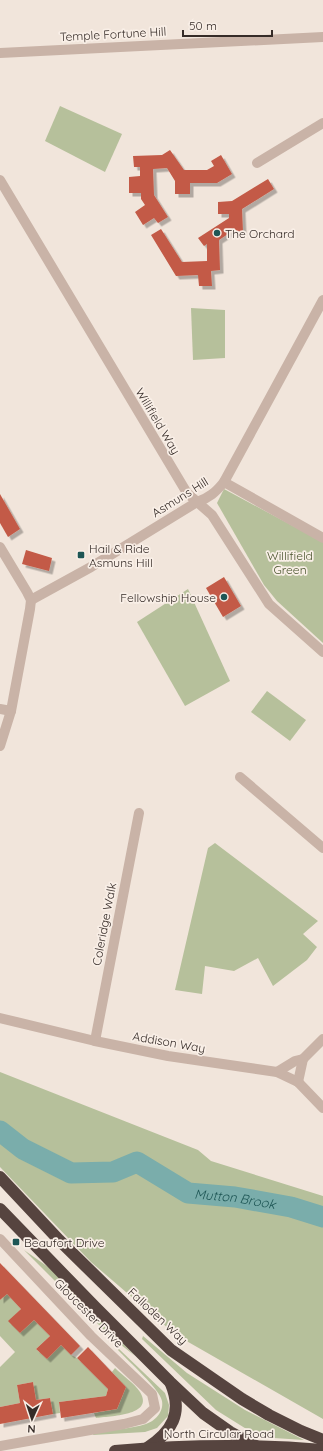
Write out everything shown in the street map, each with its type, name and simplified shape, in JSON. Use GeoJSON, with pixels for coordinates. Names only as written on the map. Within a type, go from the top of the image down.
{"type":"FeatureCollection","features":[{"type":"Feature","properties":{"kind":"highway","name":"Falloden Way"},"geometry":{"type":"LineString","coordinates":[[0,1177],[59,1240],[170,1350],[262,1411],[301,1431],[323,1440]]}},
{"type":"Feature","properties":{"kind":"highway"},"geometry":{"type":"LineString","coordinates":[[0,1209],[170,1382],[211,1420],[260,1448]]}},
{"type":"Feature","properties":{"kind":"highway"},"geometry":{"type":"LineString","coordinates":[[147,1448],[164,1435],[175,1417],[176,1400],[170,1382]]}},
{"type":"Feature","properties":{"kind":"highway","name":"North Circular Road"},"geometry":{"type":"LineString","coordinates":[[115,1451],[147,1448],[260,1448],[323,1450]]}},
{"type":"Feature","properties":{"kind":"street","name":"Temple Fortune Hill"},"geometry":{"type":"LineString","coordinates":[[0,53],[323,37]]}},
{"type":"Feature","properties":{"kind":"street"},"geometry":{"type":"LineString","coordinates":[[257,163],[323,123]]}},
{"type":"Feature","properties":{"kind":"street","name":"Willifield Way"},"geometry":{"type":"LineString","coordinates":[[0,180],[187,493],[212,515],[269,604],[323,652]]}},
{"type":"Feature","properties":{"kind":"street","name":"Asmuns Hill"},"geometry":{"type":"LineString","coordinates":[[31,600],[91,567],[197,502],[208,498],[224,482],[323,300]]}},
{"type":"Feature","properties":{"kind":"street"},"geometry":{"type":"LineString","coordinates":[[224,482],[323,538]]}},
{"type":"Feature","properties":{"kind":"street"},"geometry":{"type":"LineString","coordinates":[[0,547],[31,600],[11,711],[0,746]]}},
{"type":"Feature","properties":{"kind":"street"},"geometry":{"type":"LineString","coordinates":[[0,708],[11,711]]}},
{"type":"Feature","properties":{"kind":"street"},"geometry":{"type":"LineString","coordinates":[[240,777],[323,848]]}},
{"type":"Feature","properties":{"kind":"street","name":"Coleridge Walk"},"geometry":{"type":"LineString","coordinates":[[95,1041],[139,812]]}},
{"type":"Feature","properties":{"kind":"street","name":"Addison Way"},"geometry":{"type":"LineString","coordinates":[[0,1018],[95,1041],[168,1056],[277,1072],[298,1082],[323,1108]]}},
{"type":"Feature","properties":{"kind":"street"},"geometry":{"type":"LineString","coordinates":[[298,1082],[304,1059],[323,1039]]}},
{"type":"Feature","properties":{"kind":"street"},"geometry":{"type":"LineString","coordinates":[[277,1072],[295,1061],[304,1059]]}},
{"type":"Feature","properties":{"kind":"street","name":"Gloucester Drive"},"geometry":{"type":"LineString","coordinates":[[0,1239],[91,1336],[152,1394],[155,1408],[143,1419],[124,1424],[0,1446]]}},
{"type":"Feature","properties":{"kind":"green space"},"geometry":{"type":"Polygon","coordinates":[[[60,106],[122,134],[105,172],[45,141],[60,106]]]}},
{"type":"Feature","properties":{"kind":"green space"},"geometry":{"type":"Polygon","coordinates":[[[191,308],[225,310],[225,358],[193,360],[191,308]]]}},
{"type":"Feature","properties":{"kind":"green space","name":"Willifield Green"},"geometry":{"type":"Polygon","coordinates":[[[224,489],[323,542],[323,643],[277,601],[264,585],[217,503],[224,489]]]}},
{"type":"Feature","properties":{"kind":"green space"},"geometry":{"type":"Polygon","coordinates":[[[188,589],[230,681],[185,706],[137,622],[188,589]]]}},
{"type":"Feature","properties":{"kind":"green space"},"geometry":{"type":"Polygon","coordinates":[[[267,691],[306,720],[290,741],[251,712],[267,691]]]}},
{"type":"Feature","properties":{"kind":"green space"},"geometry":{"type":"Polygon","coordinates":[[[215,843],[318,921],[303,934],[317,947],[307,960],[273,986],[258,958],[234,971],[205,966],[202,994],[175,990],[208,848],[215,843]]]}},
{"type":"Feature","properties":{"kind":"green space"},"geometry":{"type":"Polygon","coordinates":[[[0,1072],[198,1150],[211,1161],[323,1196],[323,1419],[176,1335],[91,1262],[0,1167],[0,1072]]]}},
{"type":"Feature","properties":{"kind":"green space"},"geometry":{"type":"Polygon","coordinates":[[[24,1250],[51,1269],[135,1356],[110,1336],[24,1250]]]}},
{"type":"Feature","properties":{"kind":"green space"},"geometry":{"type":"Polygon","coordinates":[[[7,1294],[21,1309],[9,1321],[20,1333],[34,1320],[50,1336],[36,1349],[47,1359],[61,1345],[71,1355],[77,1358],[108,1389],[106,1396],[59,1402],[60,1413],[53,1414],[50,1398],[36,1400],[33,1382],[17,1385],[20,1403],[0,1407],[0,1367],[15,1352],[0,1336],[0,1300],[7,1294]]]}},
{"type":"Feature","properties":{"kind":"green space"},"geometry":{"type":"Polygon","coordinates":[[[143,1336],[187,1373],[245,1410],[304,1440],[259,1437],[216,1410],[142,1339],[143,1336]]]}},
{"type":"Feature","properties":{"kind":"green space"},"geometry":{"type":"Polygon","coordinates":[[[119,1349],[165,1393],[169,1405],[168,1416],[157,1428],[145,1432],[93,1435],[94,1432],[146,1424],[153,1421],[162,1409],[162,1401],[156,1390],[118,1350],[119,1349]]]}},
{"type":"Feature","properties":{"kind":"green space"},"geometry":{"type":"Polygon","coordinates":[[[115,1368],[138,1389],[143,1400],[141,1406],[128,1413],[96,1418],[94,1413],[117,1409],[126,1387],[112,1372],[115,1368]]]}},
{"type":"Feature","properties":{"kind":"building"},"geometry":{"type":"Polygon","coordinates":[[[170,150],[184,170],[207,170],[214,166],[211,161],[221,155],[232,174],[217,183],[190,183],[190,194],[175,194],[175,181],[167,168],[153,169],[154,195],[168,217],[158,223],[154,218],[143,225],[135,212],[145,205],[141,199],[141,193],[129,193],[129,177],[140,176],[140,167],[134,167],[133,156],[162,155],[170,150]]]}},
{"type":"Feature","properties":{"kind":"building","name":"The Orchard"},"geometry":{"type":"Polygon","coordinates":[[[268,179],[274,189],[242,209],[243,232],[231,232],[219,240],[220,270],[211,271],[212,286],[199,286],[198,275],[176,276],[151,235],[161,229],[182,262],[207,261],[207,244],[204,246],[198,238],[229,218],[229,214],[218,214],[218,202],[232,201],[268,179]]]}},
{"type":"Feature","properties":{"kind":"building"},"geometry":{"type":"Polygon","coordinates":[[[0,494],[20,529],[8,537],[0,523],[0,494]]]}},
{"type":"Feature","properties":{"kind":"building"},"geometry":{"type":"Polygon","coordinates":[[[26,550],[52,558],[49,571],[22,564],[26,550]]]}},
{"type":"Feature","properties":{"kind":"building","name":"Fellowship House"},"geometry":{"type":"Polygon","coordinates":[[[224,577],[241,606],[223,617],[206,588],[224,577]]]}},
{"type":"Feature","properties":{"kind":"building"},"geometry":{"type":"Polygon","coordinates":[[[0,1263],[80,1346],[71,1355],[61,1345],[47,1359],[36,1349],[50,1336],[34,1320],[20,1333],[8,1321],[21,1309],[7,1294],[0,1300],[0,1263]]]}},
{"type":"Feature","properties":{"kind":"building"},"geometry":{"type":"Polygon","coordinates":[[[88,1347],[126,1387],[117,1409],[61,1418],[59,1402],[106,1396],[108,1389],[77,1358],[88,1347]]]}},
{"type":"Feature","properties":{"kind":"building"},"geometry":{"type":"Polygon","coordinates":[[[33,1382],[36,1400],[50,1398],[53,1414],[0,1424],[0,1407],[20,1403],[17,1385],[33,1382]]]}},
{"type":"Feature","properties":{"kind":"waterway","name":"Mutton Brook"},"geometry":{"type":"LineString","coordinates":[[0,1131],[23,1149],[71,1173],[113,1172],[137,1162],[188,1193],[235,1197],[291,1207],[323,1217]]}},
{"type":"Feature","properties":{"kind":"place","name":"The Orchard"},"geometry":{"type":"Point","coordinates":[217,233]}},
{"type":"Feature","properties":{"kind":"place","name":"Hail & Ride Asmuns Hill"},"geometry":{"type":"Point","coordinates":[81,555]}},
{"type":"Feature","properties":{"kind":"place","name":"Fellowship House"},"geometry":{"type":"Point","coordinates":[224,597]}},
{"type":"Feature","properties":{"kind":"place","name":"Beaufort Drive"},"geometry":{"type":"Point","coordinates":[16,1242]}}]}
